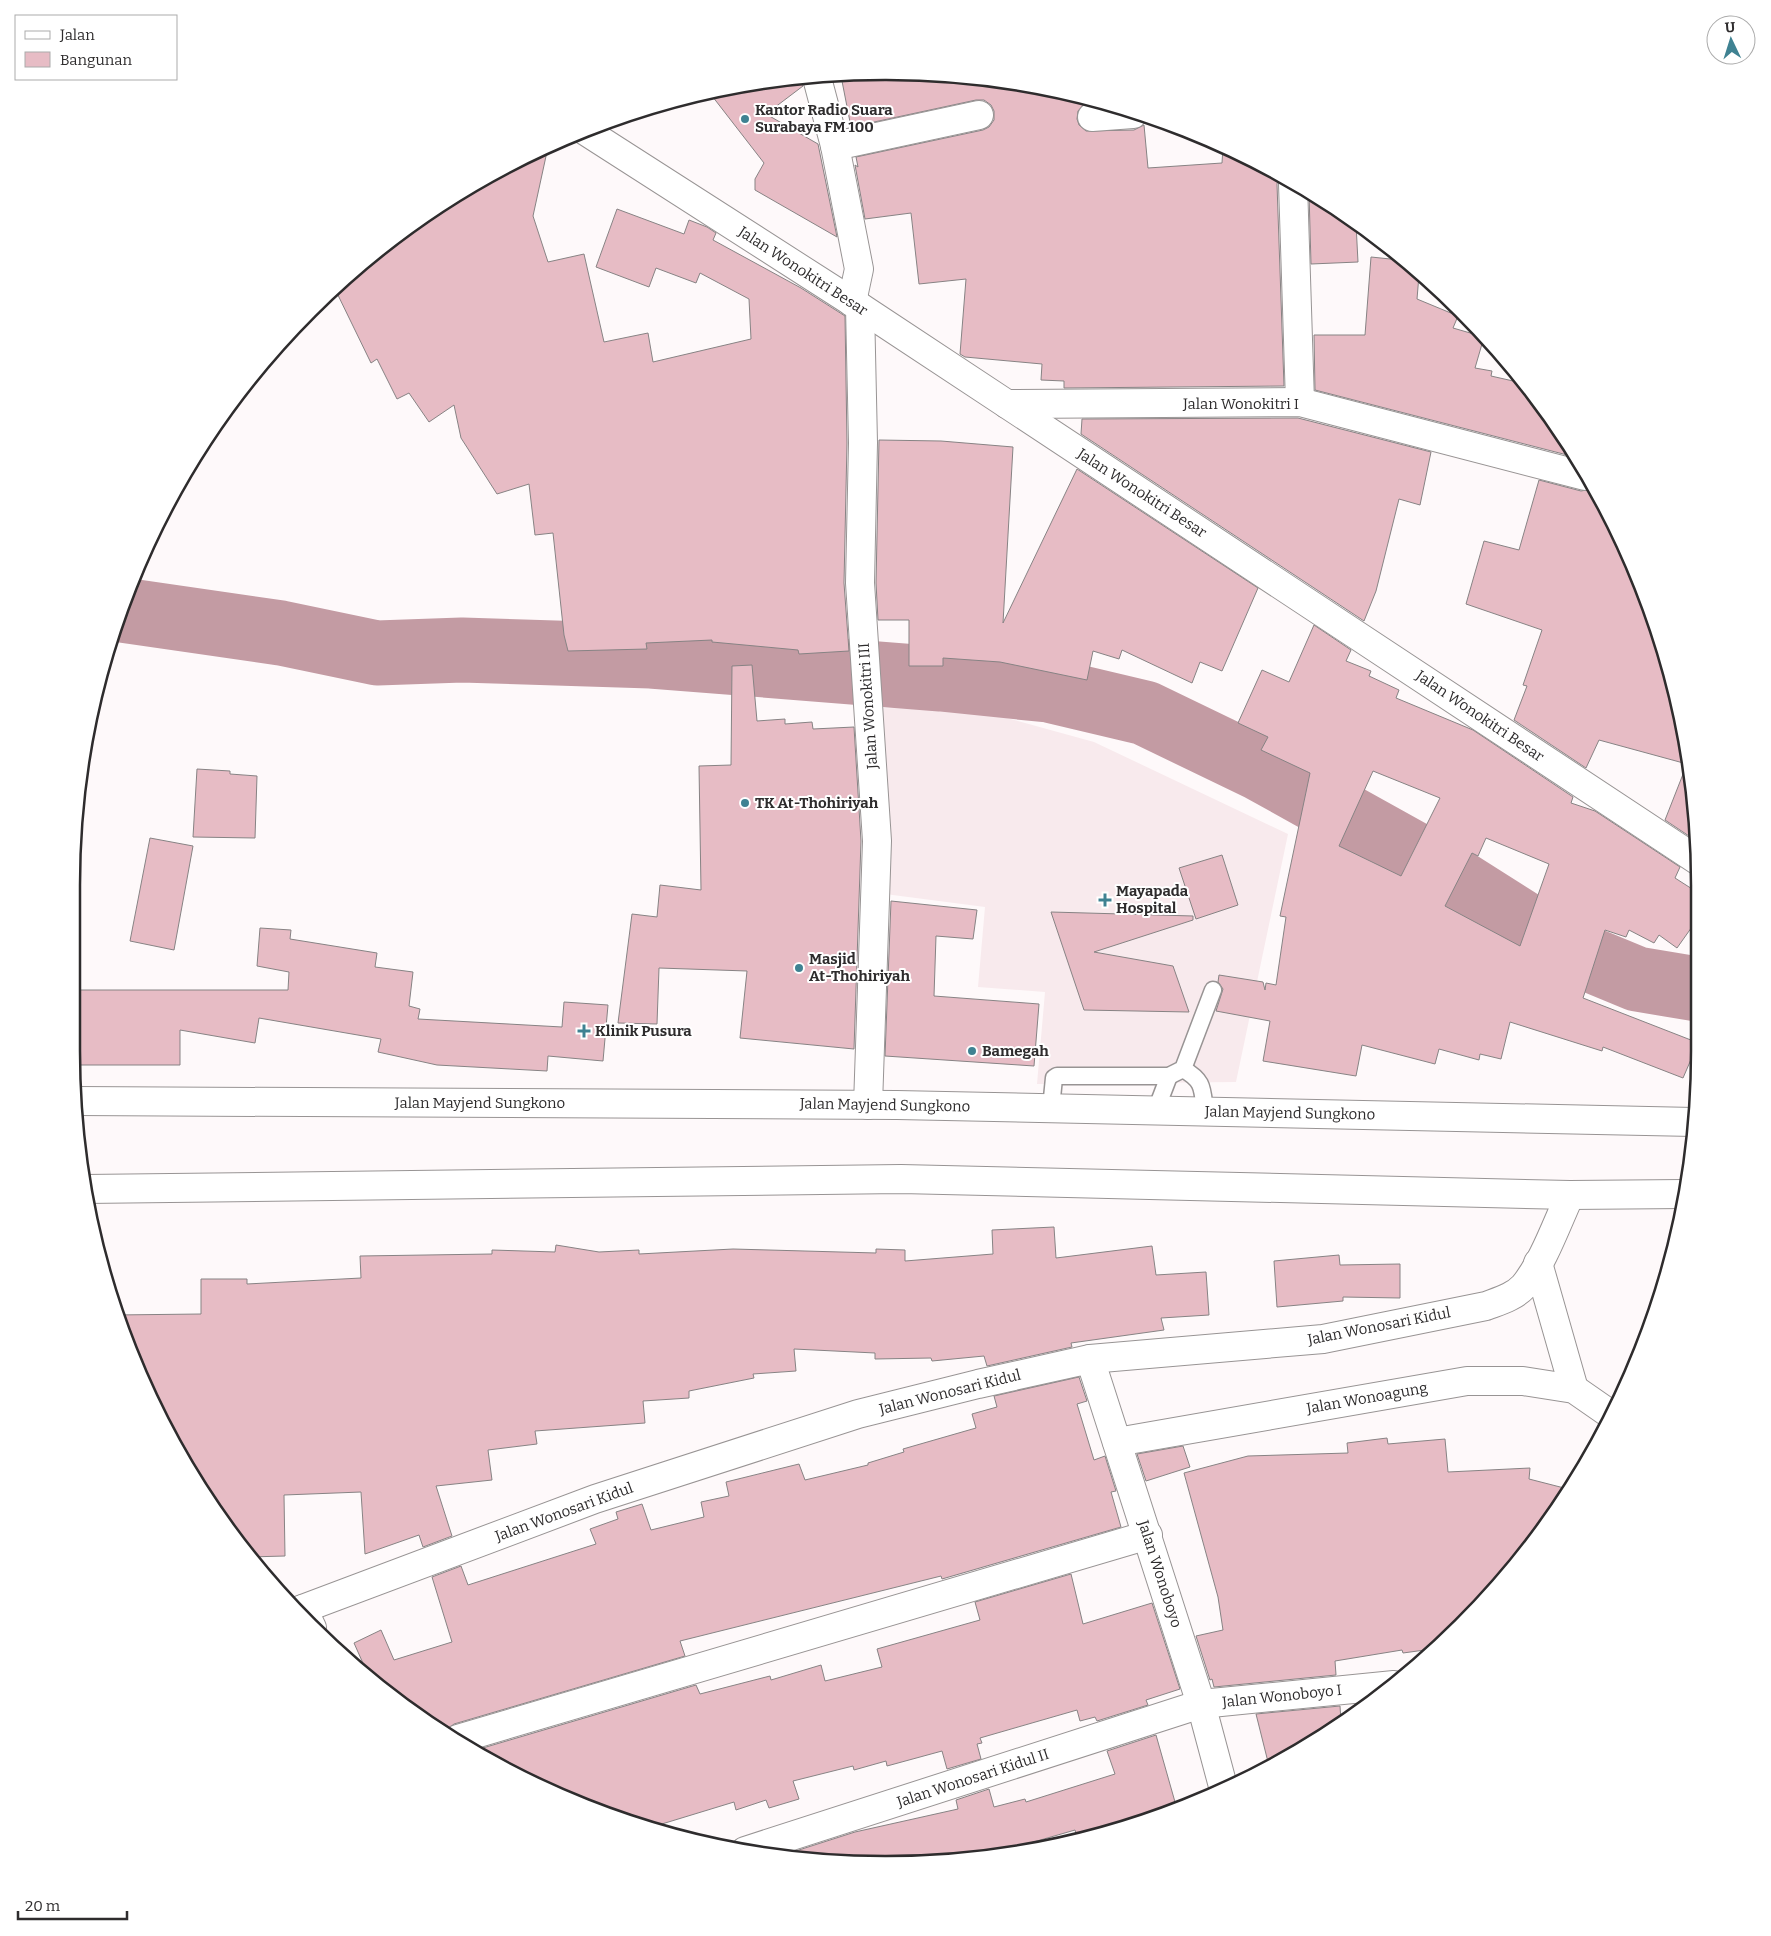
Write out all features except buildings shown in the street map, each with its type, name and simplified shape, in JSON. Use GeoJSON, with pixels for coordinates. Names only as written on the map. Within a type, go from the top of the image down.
{"type":"FeatureCollection","features":[{"type":"Feature","properties":{"kind":"street","name":"Jalan Wonokitri III"},"geometry":{"type":"LineString","coordinates":[[819,83],[835,146],[859,269],[856,305],[863,443],[860,583],[877,841],[868,1105]]}},
{"type":"Feature","properties":{"kind":"street"},"geometry":{"type":"LineString","coordinates":[[835,146],[979,115]]}},
{"type":"Feature","properties":{"kind":"street"},"geometry":{"type":"LineString","coordinates":[[1092,117],[1119,115]]}},
{"type":"Feature","properties":{"kind":"street","name":"Jalan Wonokitri Besar"},"geometry":{"type":"LineString","coordinates":[[592,135],[1007,404],[1690,855]]}},
{"type":"Feature","properties":{"kind":"street"},"geometry":{"type":"LineString","coordinates":[[1293,191],[1300,402]]}},
{"type":"Feature","properties":{"kind":"street","name":"Jalan Wonokitri I"},"geometry":{"type":"LineString","coordinates":[[1007,404],[1300,402],[1577,474]]}},
{"type":"Feature","properties":{"kind":"street","name":"Jalan Mayjend Sungkono"},"geometry":{"type":"LineString","coordinates":[[82,1101],[868,1105],[1687,1122]]}},
{"type":"Feature","properties":{"kind":"street"},"geometry":{"type":"LineString","coordinates":[[92,1189],[901,1180],[1570,1195],[1678,1194]]}},
{"type":"Feature","properties":{"kind":"street","name":"Jalan Wonosari Kidul"},"geometry":{"type":"LineString","coordinates":[[310,1614],[595,1499],[858,1414],[978,1384],[1090,1359],[1323,1339],[1486,1306],[1507,1298],[1523,1287],[1538,1263],[1570,1195]]}},
{"type":"Feature","properties":{"kind":"street"},"geometry":{"type":"LineString","coordinates":[[1538,1263],[1574,1389]]}},
{"type":"Feature","properties":{"kind":"street","name":"Jalan Wonoboyo"},"geometry":{"type":"LineString","coordinates":[[1090,1359],[1148,1535],[1222,1782]]}},
{"type":"Feature","properties":{"kind":"street","name":"Jalan Wonoagung"},"geometry":{"type":"LineString","coordinates":[[1117,1442],[1467,1381],[1523,1381],[1574,1389],[1606,1411]]}},
{"type":"Feature","properties":{"kind":"street"},"geometry":{"type":"LineString","coordinates":[[465,1737],[1148,1535]]}},
{"type":"Feature","properties":{"kind":"street","name":"Jalan Wonoboyo I"},"geometry":{"type":"LineString","coordinates":[[1200,1704],[1380,1686]]}},
{"type":"Feature","properties":{"kind":"street","name":"Jalan Wonosari Kidul II"},"geometry":{"type":"LineString","coordinates":[[760,1846],[1200,1704]]}},
{"type":"Feature","properties":{"kind":"lane"},"geometry":{"type":"LineString","coordinates":[[1156,1110],[1176,1073],[1213,990]]}},
{"type":"Feature","properties":{"kind":"lane"},"geometry":{"type":"LineString","coordinates":[[1050,1108],[1054,1078],[1057,1076],[1176,1073],[1198,1078],[1202,1084],[1205,1111]]}},
{"type":"Feature","properties":{"kind":"shaded area","name":"Mayapada Hospital"},"geometry":{"type":"Polygon","coordinates":[[[876,708],[974,709],[1094,742],[1288,834],[1236,1082],[1037,1084],[1045,992],[978,987],[985,907],[885,894],[876,708]]]}},
{"type":"Feature","properties":{"kind":"waterway"},"geometry":{"type":"LineString","coordinates":[[129,611],[281,633],[377,653],[462,650],[651,656],[941,679],[1048,690],[1145,713],[1261,769],[1412,853],[1562,948],[1637,979],[1691,988]]}},
{"type":"Feature","properties":{"kind":"place","name":"Kantor Radio Suara Surabaya FM 100"},"geometry":{"type":"Point","coordinates":[745,119]}},
{"type":"Feature","properties":{"kind":"place","name":"TK At-Thohiriyah"},"geometry":{"type":"Point","coordinates":[745,803]}},
{"type":"Feature","properties":{"kind":"place","name":"Mayapada Hospital"},"geometry":{"type":"Point","coordinates":[1105,900]}},
{"type":"Feature","properties":{"kind":"place","name":"Masjid At-Thohiriyah"},"geometry":{"type":"Point","coordinates":[799,968]}},
{"type":"Feature","properties":{"kind":"place","name":"Klinik Pusura"},"geometry":{"type":"Point","coordinates":[584,1031]}},
{"type":"Feature","properties":{"kind":"place","name":"Bamegah"},"geometry":{"type":"Point","coordinates":[972,1051]}}]}
